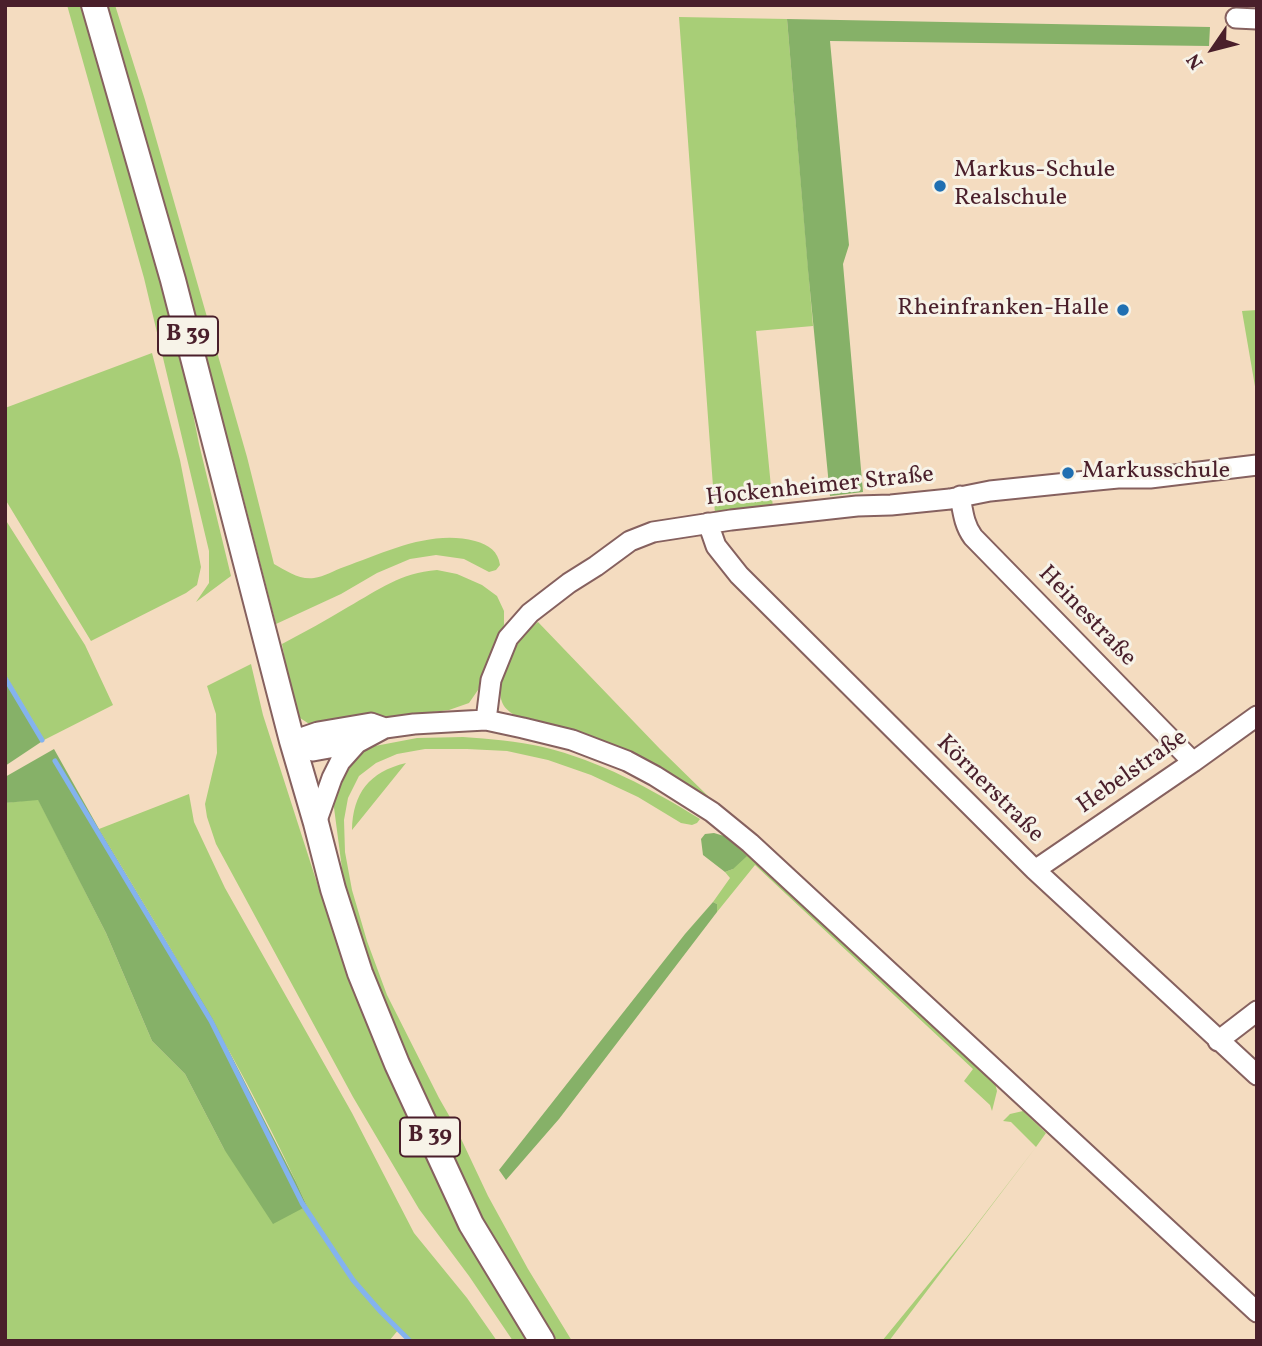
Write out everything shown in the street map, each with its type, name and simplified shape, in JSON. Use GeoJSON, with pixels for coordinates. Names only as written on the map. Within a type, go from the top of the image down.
{"type":"FeatureCollection","features":[{"type":"Feature","properties":{"kind":"main road","name":"B 39"},"geometry":{"type":"LineString","coordinates":[[94,5],[173,280],[332,889],[360,973],[397,1064],[471,1224],[542,1341]]}},
{"type":"Feature","properties":{"kind":"street"},"geometry":{"type":"LineString","coordinates":[[1236,18],[1257,19]]}},
{"type":"Feature","properties":{"kind":"street","name":"Hockenheimer Straße"},"geometry":{"type":"LineString","coordinates":[[486,720],[491,680],[499,658],[508,638],[530,613],[630,541],[653,532],[708,523],[857,506],[891,505],[1014,488],[1118,478],[1150,478],[1257,465]]}},
{"type":"Feature","properties":{"kind":"street","name":"Heinestraße"},"geometry":{"type":"LineString","coordinates":[[960,496],[967,529],[974,537],[1193,762]]}},
{"type":"Feature","properties":{"kind":"street","name":"Körnerstraße"},"geometry":{"type":"LineString","coordinates":[[708,523],[716,546],[739,575],[1035,870],[1257,1075]]}},
{"type":"Feature","properties":{"kind":"street","name":"Hebelstraße"},"geometry":{"type":"LineString","coordinates":[[1035,870],[1257,716]]}},
{"type":"Feature","properties":{"kind":"street"},"geometry":{"type":"LineString","coordinates":[[292,741],[313,751],[357,743],[385,728],[486,720],[572,740],[628,761],[655,775],[712,812],[750,843],[1257,1312]]}},
{"type":"Feature","properties":{"kind":"street"},"geometry":{"type":"LineString","coordinates":[[292,741],[318,732],[371,723],[385,728]]}},
{"type":"Feature","properties":{"kind":"street"},"geometry":{"type":"LineString","coordinates":[[316,823],[340,762],[357,743]]}},
{"type":"Feature","properties":{"kind":"street"},"geometry":{"type":"LineString","coordinates":[[1219,1041],[1257,1011]]}},
{"type":"Feature","properties":{"kind":"green space"},"geometry":{"type":"Polygon","coordinates":[[[67,5],[85,5],[180,348],[199,444],[231,576],[196,602],[209,583],[209,551],[144,278],[67,5]]]}},
{"type":"Feature","properties":{"kind":"green space"},"geometry":{"type":"Polygon","coordinates":[[[103,5],[115,5],[145,100],[247,457],[274,564],[298,576],[314,578],[409,544],[459,538],[492,549],[500,565],[496,570],[489,572],[464,559],[436,555],[410,559],[276,624],[232,454],[103,5]]]}},
{"type":"Feature","properties":{"kind":"green space"},"geometry":{"type":"Polygon","coordinates":[[[679,17],[787,19],[813,326],[756,331],[773,508],[715,514],[679,17]]]}},
{"type":"Feature","properties":{"kind":"green space"},"geometry":{"type":"Polygon","coordinates":[[[787,19],[1210,27],[1209,46],[830,41],[849,245],[843,264],[863,492],[830,496],[787,19]]]}},
{"type":"Feature","properties":{"kind":"green space"},"geometry":{"type":"Polygon","coordinates":[[[1257,310],[1257,398],[1242,311],[1257,310]]]}},
{"type":"Feature","properties":{"kind":"green space"},"geometry":{"type":"Polygon","coordinates":[[[152,353],[180,460],[201,567],[197,585],[186,593],[91,641],[5,499],[5,408],[152,353]]]}},
{"type":"Feature","properties":{"kind":"green space"},"geometry":{"type":"Polygon","coordinates":[[[5,519],[85,645],[113,705],[44,740],[5,673],[5,519]]]}},
{"type":"Feature","properties":{"kind":"green space"},"geometry":{"type":"Polygon","coordinates":[[[437,570],[457,574],[482,585],[497,596],[504,611],[504,625],[478,690],[469,703],[449,710],[314,727],[300,718],[292,700],[282,644],[391,583],[437,570]]]}},
{"type":"Feature","properties":{"kind":"green space"},"geometry":{"type":"Polygon","coordinates":[[[538,622],[709,797],[614,748],[514,715],[507,709],[500,695],[506,666],[520,639],[538,622]]]}},
{"type":"Feature","properties":{"kind":"green space"},"geometry":{"type":"Polygon","coordinates":[[[251,664],[263,715],[344,959],[492,1283],[528,1341],[513,1341],[419,1209],[353,1097],[216,844],[205,804],[217,753],[216,714],[207,686],[251,664]]]}},
{"type":"Feature","properties":{"kind":"green space"},"geometry":{"type":"Polygon","coordinates":[[[5,673],[44,740],[5,766],[5,673]]]}},
{"type":"Feature","properties":{"kind":"green space"},"geometry":{"type":"Polygon","coordinates":[[[463,737],[533,745],[585,760],[643,786],[700,819],[692,825],[681,823],[638,797],[591,775],[548,760],[507,751],[425,749],[397,754],[376,763],[359,776],[348,798],[344,820],[345,852],[352,890],[387,995],[488,1196],[572,1341],[549,1341],[480,1220],[383,1007],[344,884],[333,800],[343,770],[362,752],[375,746],[417,738],[463,737]]]}},
{"type":"Feature","properties":{"kind":"green space"},"geometry":{"type":"Polygon","coordinates":[[[54,749],[212,1018],[296,1182],[307,1206],[273,1224],[224,1149],[185,1074],[152,1041],[106,933],[38,800],[5,803],[5,777],[54,749]]]}},
{"type":"Feature","properties":{"kind":"green space"},"geometry":{"type":"Polygon","coordinates":[[[406,763],[352,830],[356,805],[365,786],[382,772],[406,763]]]}},
{"type":"Feature","properties":{"kind":"green space"},"geometry":{"type":"Polygon","coordinates":[[[189,794],[194,822],[225,888],[352,1113],[414,1233],[467,1298],[497,1341],[412,1341],[399,1329],[389,1341],[5,1341],[5,803],[38,799],[106,933],[152,1041],[185,1074],[224,1149],[307,1206],[235,1061],[99,829],[189,794]]]}},
{"type":"Feature","properties":{"kind":"green space"},"geometry":{"type":"Polygon","coordinates":[[[705,834],[724,836],[747,856],[733,869],[725,872],[703,855],[701,839],[705,834]]]}},
{"type":"Feature","properties":{"kind":"green space"},"geometry":{"type":"Polygon","coordinates":[[[724,836],[758,861],[995,1083],[997,1091],[992,1111],[990,1105],[964,1081],[973,1069],[755,865],[717,912],[717,904],[713,902],[730,878],[725,872],[733,869],[724,836]]]}},
{"type":"Feature","properties":{"kind":"green space"},"geometry":{"type":"Polygon","coordinates":[[[713,902],[717,904],[717,912],[559,1119],[506,1180],[499,1170],[713,902]]]}},
{"type":"Feature","properties":{"kind":"green space"},"geometry":{"type":"Polygon","coordinates":[[[1023,1111],[1046,1133],[1036,1147],[1011,1122],[1003,1121],[1010,1114],[1023,1111]]]}},
{"type":"Feature","properties":{"kind":"green space"},"geometry":{"type":"Polygon","coordinates":[[[1036,1147],[889,1341],[882,1341],[967,1237],[1036,1147]]]}},
{"type":"Feature","properties":{"kind":"waterway"},"geometry":{"type":"LineString","coordinates":[[5,678],[42,740]]}},
{"type":"Feature","properties":{"kind":"waterway"},"geometry":{"type":"LineString","coordinates":[[55,761],[211,1021],[302,1203],[353,1280],[410,1341]]}},
{"type":"Feature","properties":{"kind":"place","name":"Markus-Schule Realschule"},"geometry":{"type":"Point","coordinates":[940,186]}},
{"type":"Feature","properties":{"kind":"place","name":"Rheinfranken-Halle"},"geometry":{"type":"Point","coordinates":[1123,310]}},
{"type":"Feature","properties":{"kind":"place","name":"Markusschule"},"geometry":{"type":"Point","coordinates":[1068,473]}}]}
